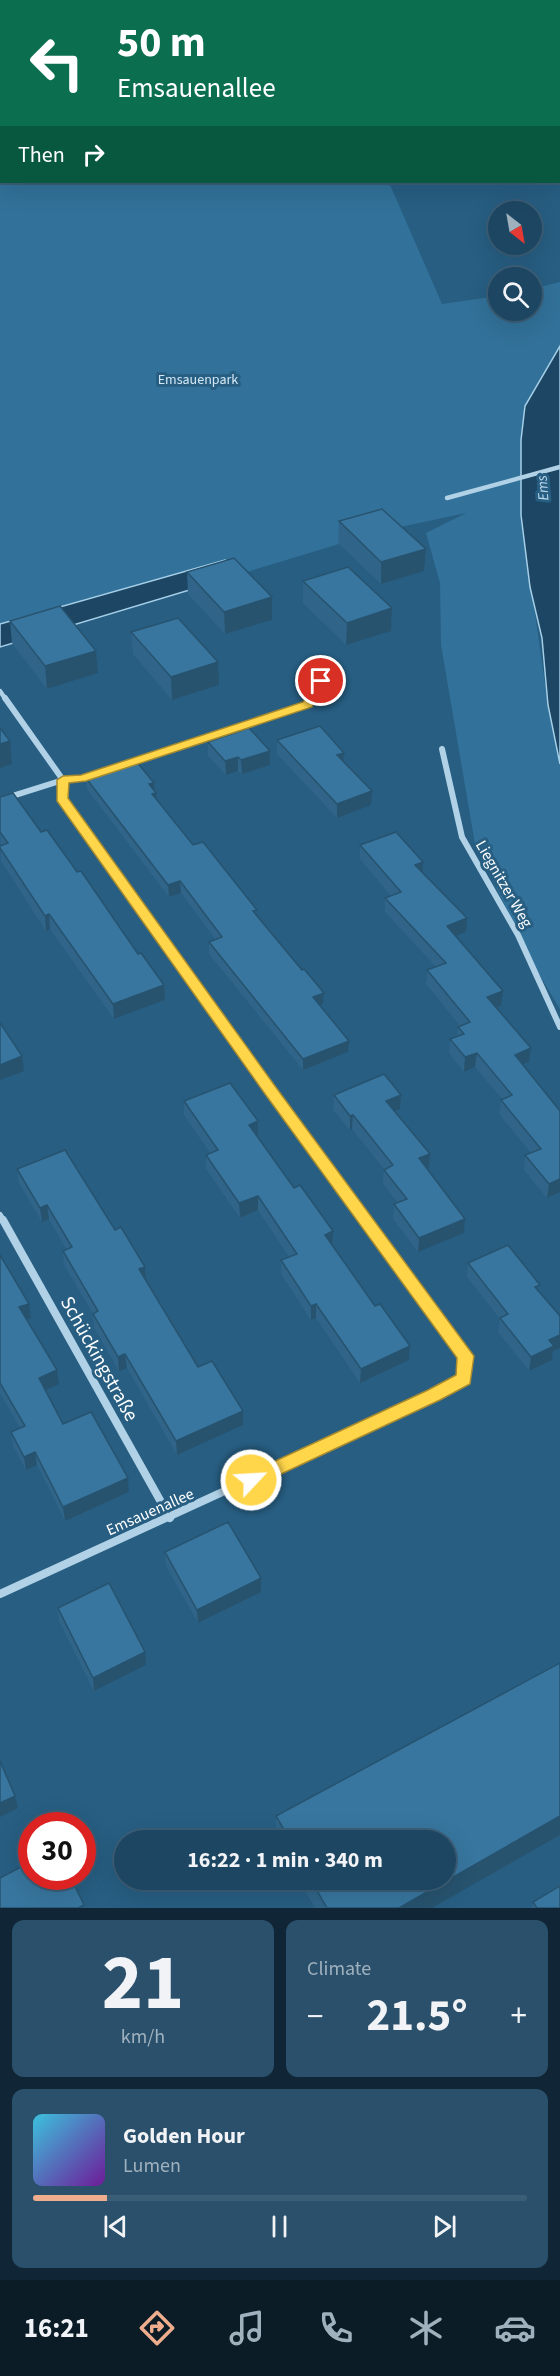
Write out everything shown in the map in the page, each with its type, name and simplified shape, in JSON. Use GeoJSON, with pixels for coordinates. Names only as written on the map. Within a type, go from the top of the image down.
{"type":"FeatureCollection","features":[{"type":"Feature","properties":{"kind":"street"},"geometry":{"type":"LineString","coordinates":[[447,498],[560,467]]}},
{"type":"Feature","properties":{"kind":"street"},"geometry":{"type":"LineString","coordinates":[[0,800],[63,780],[82,778],[308,705],[321,681]]}},
{"type":"Feature","properties":{"kind":"street"},"geometry":{"type":"LineString","coordinates":[[0,691],[63,780]]}},
{"type":"Feature","properties":{"kind":"street","name":"Liegnitzer Weg"},"geometry":{"type":"LineString","coordinates":[[442,749],[462,837],[518,935],[560,1027]]}},
{"type":"Feature","properties":{"kind":"street","name":"Emsauenallee"},"geometry":{"type":"LineString","coordinates":[[0,1594],[434,1395],[464,1379],[466,1356],[270,1090],[62,798],[63,780]]}},
{"type":"Feature","properties":{"kind":"street","name":"Schückingstraße"},"geometry":{"type":"LineString","coordinates":[[0,1215],[170,1518]]}},
{"type":"Feature","properties":{"kind":"green space","name":"Emsauenpark"},"geometry":{"type":"Polygon","coordinates":[[[0,183],[387,183],[391,187],[442,304],[488,297],[488,321],[542,321],[542,286],[560,282],[560,346],[525,406],[521,440],[521,515],[548,705],[560,764],[560,1009],[537,971],[475,844],[441,645],[440,583],[426,533],[466,513],[382,531],[0,647],[0,183]]]}},
{"type":"Feature","properties":{"kind":"water","name":"Ems"},"geometry":{"type":"Polygon","coordinates":[[[560,346],[560,764],[548,705],[542,638],[530,587],[521,515],[521,440],[525,406],[560,346]]]}},
{"type":"Feature","properties":{"kind":"water"},"geometry":{"type":"Polygon","coordinates":[[[225,560],[246,573],[0,647],[0,624],[225,560]]]}},
{"type":"Feature","properties":{"kind":"building"},"geometry":{"type":"Polygon","coordinates":[[[382,509],[426,549],[381,562],[339,521],[382,509]]]}},
{"type":"Feature","properties":{"kind":"building"},"geometry":{"type":"Polygon","coordinates":[[[234,558],[272,597],[224,612],[187,572],[234,558]]]}},
{"type":"Feature","properties":{"kind":"building"},"geometry":{"type":"Polygon","coordinates":[[[348,567],[392,608],[347,623],[303,581],[348,567]]]}},
{"type":"Feature","properties":{"kind":"building"},"geometry":{"type":"Polygon","coordinates":[[[60,606],[96,651],[45,666],[10,621],[60,606]]]}},
{"type":"Feature","properties":{"kind":"building"},"geometry":{"type":"Polygon","coordinates":[[[178,618],[218,662],[171,677],[131,632],[178,618]]]}},
{"type":"Feature","properties":{"kind":"building"},"geometry":{"type":"Polygon","coordinates":[[[320,726],[344,753],[337,755],[372,791],[337,804],[277,740],[320,726]]]}},
{"type":"Feature","properties":{"kind":"building"},"geometry":{"type":"Polygon","coordinates":[[[0,728],[10,741],[0,744],[0,728]]]}},
{"type":"Feature","properties":{"kind":"building"},"geometry":{"type":"Polygon","coordinates":[[[249,728],[270,751],[241,760],[238,757],[225,761],[208,742],[249,728]]]}},
{"type":"Feature","properties":{"kind":"building"},"geometry":{"type":"Polygon","coordinates":[[[136,761],[154,783],[149,784],[156,793],[152,794],[193,845],[203,842],[257,910],[253,911],[324,993],[313,997],[349,1041],[303,1059],[209,942],[222,937],[180,881],[168,885],[86,778],[136,761]]]}},
{"type":"Feature","properties":{"kind":"building"},"geometry":{"type":"Polygon","coordinates":[[[13,793],[41,832],[47,830],[77,872],[81,871],[138,954],[141,953],[164,985],[113,1004],[49,914],[45,916],[0,848],[8,843],[0,832],[0,797],[13,793]]]}},
{"type":"Feature","properties":{"kind":"building"},"geometry":{"type":"Polygon","coordinates":[[[396,832],[423,862],[415,865],[467,918],[447,926],[503,991],[487,997],[531,1048],[515,1055],[560,1111],[560,1179],[549,1184],[525,1155],[541,1149],[501,1100],[512,1095],[477,1053],[465,1057],[450,1039],[464,1034],[458,1027],[470,1022],[427,970],[446,963],[385,898],[401,892],[360,845],[396,832]]]}},
{"type":"Feature","properties":{"kind":"building"},"geometry":{"type":"Polygon","coordinates":[[[0,1023],[22,1056],[0,1065],[0,1023]]]}},
{"type":"Feature","properties":{"kind":"building"},"geometry":{"type":"Polygon","coordinates":[[[384,1074],[401,1095],[386,1101],[430,1154],[419,1158],[465,1219],[419,1238],[394,1204],[407,1199],[384,1170],[393,1165],[334,1095],[384,1074]]]}},
{"type":"Feature","properties":{"kind":"building"},"geometry":{"type":"Polygon","coordinates":[[[230,1083],[258,1121],[249,1125],[294,1188],[300,1185],[333,1231],[325,1235],[375,1306],[380,1304],[410,1346],[361,1369],[316,1304],[311,1306],[281,1260],[297,1254],[258,1196],[239,1203],[206,1155],[218,1150],[184,1101],[230,1083]]]}},
{"type":"Feature","properties":{"kind":"building"},"geometry":{"type":"Polygon","coordinates":[[[65,1150],[115,1230],[121,1227],[145,1267],[139,1269],[198,1367],[212,1361],[243,1411],[176,1441],[125,1354],[118,1357],[93,1314],[98,1311],[63,1251],[72,1247],[47,1205],[40,1208],[17,1169],[65,1150]]]}},
{"type":"Feature","properties":{"kind":"building"},"geometry":{"type":"Polygon","coordinates":[[[508,1245],[540,1285],[535,1287],[560,1316],[560,1335],[549,1340],[554,1346],[531,1357],[500,1318],[508,1314],[468,1263],[508,1245]]]}},
{"type":"Feature","properties":{"kind":"building"},"geometry":{"type":"Polygon","coordinates":[[[0,1255],[29,1304],[19,1307],[57,1370],[39,1378],[63,1424],[91,1412],[128,1478],[63,1507],[35,1452],[24,1457],[11,1432],[25,1426],[0,1383],[0,1255]]]}},
{"type":"Feature","properties":{"kind":"building"},"geometry":{"type":"Polygon","coordinates":[[[228,1522],[261,1578],[197,1610],[165,1552],[228,1522]]]}},
{"type":"Feature","properties":{"kind":"building"},"geometry":{"type":"Polygon","coordinates":[[[109,1583],[145,1652],[93,1678],[58,1608],[109,1583]]]}},
{"type":"Feature","properties":{"kind":"building"},"geometry":{"type":"Polygon","coordinates":[[[560,1663],[560,1816],[456,1875],[456,1830],[284,1830],[276,1816],[560,1663]]]}},
{"type":"Feature","properties":{"kind":"building"},"geometry":{"type":"Polygon","coordinates":[[[0,1761],[15,1796],[0,1803],[0,1761]]]}},
{"type":"Feature","properties":{"kind":"building"},"geometry":{"type":"Polygon","coordinates":[[[18,1868],[18,1890],[77,1890],[84,1905],[78,1908],[0,1908],[0,1878],[18,1868]]]}},
{"type":"Feature","properties":{"kind":"building"},"geometry":{"type":"Polygon","coordinates":[[[560,1886],[560,1908],[537,1908],[533,1902],[560,1886]]]}},
{"type":"Feature","properties":{"kind":"building"},"geometry":{"type":"Polygon","coordinates":[[[317,1890],[430,1890],[399,1908],[327,1908],[317,1890]]]}},
{"type":"Feature","properties":{"kind":"route"},"geometry":{"type":"LineString","coordinates":[[251,1480],[464,1379],[466,1356],[270,1090],[62,798],[63,780],[82,778],[308,705],[321,681]]}}]}
